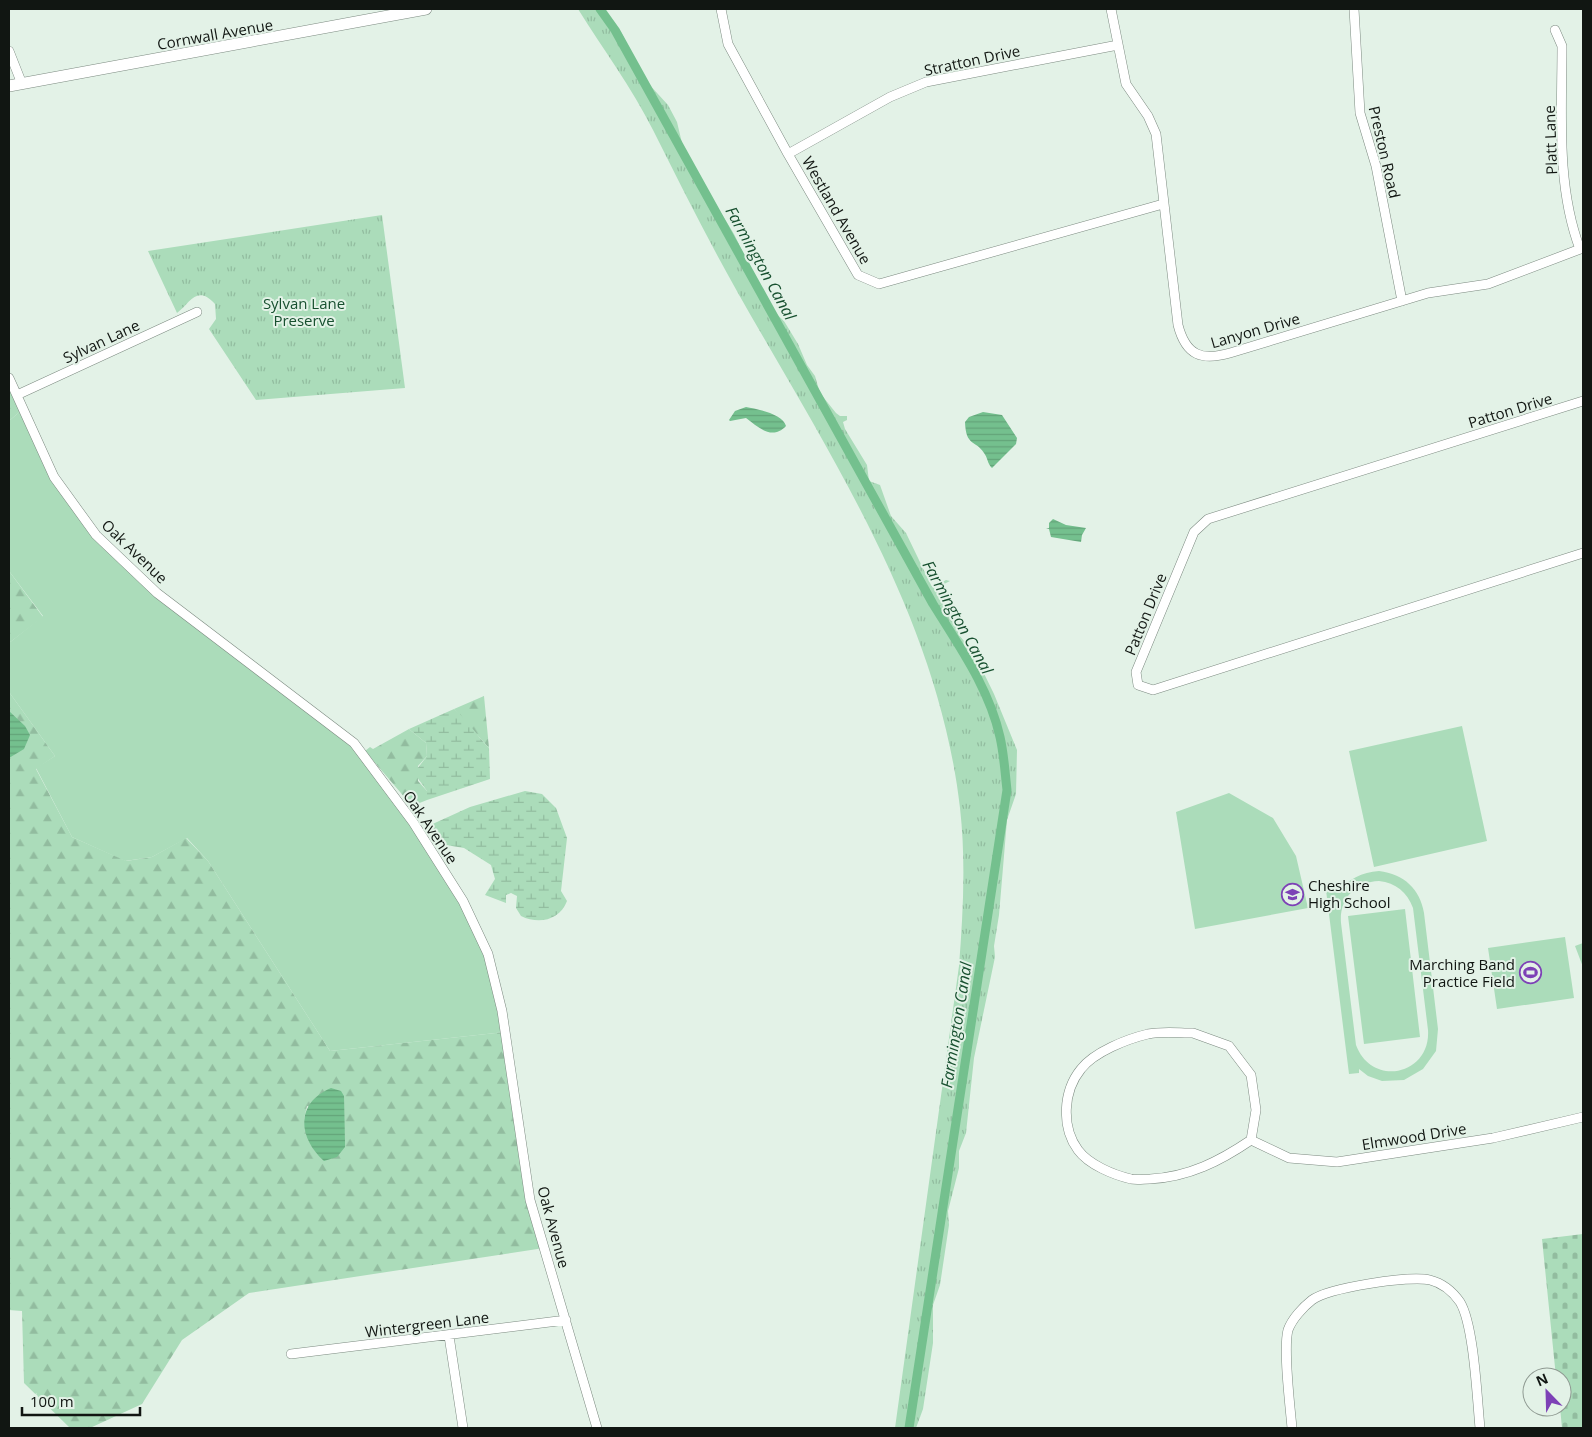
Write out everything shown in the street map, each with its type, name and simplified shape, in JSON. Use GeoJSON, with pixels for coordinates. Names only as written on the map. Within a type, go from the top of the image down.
{"type":"FeatureCollection","features":[{"type":"Feature","properties":{"kind":"street","name":"Cornwall Avenue"},"geometry":{"type":"LineString","coordinates":[[9,86],[426,9]]}},
{"type":"Feature","properties":{"kind":"street","name":"Westland Avenue"},"geometry":{"type":"LineString","coordinates":[[721,9],[728,44],[788,154],[858,275],[879,284],[1163,204]]}},
{"type":"Feature","properties":{"kind":"street","name":"Lanyon Drive"},"geometry":{"type":"LineString","coordinates":[[1111,9],[1126,84],[1148,116],[1156,134],[1178,325],[1184,342],[1198,355],[1216,357],[1440,290],[1488,284],[1582,249]]}},
{"type":"Feature","properties":{"kind":"street","name":"Preston Road"},"geometry":{"type":"LineString","coordinates":[[1354,9],[1360,112],[1376,166],[1402,301]]}},
{"type":"Feature","properties":{"kind":"street","name":"Platt Lane"},"geometry":{"type":"LineString","coordinates":[[1555,30],[1562,46],[1563,166],[1574,230],[1582,249]]}},
{"type":"Feature","properties":{"kind":"street","name":"Stratton Drive"},"geometry":{"type":"LineString","coordinates":[[788,154],[890,97],[926,82],[1118,45]]}},
{"type":"Feature","properties":{"kind":"street"},"geometry":{"type":"LineString","coordinates":[[9,51],[22,84]]}},
{"type":"Feature","properties":{"kind":"street","name":"Sylvan Lane"},"geometry":{"type":"LineString","coordinates":[[17,395],[197,312]]}},
{"type":"Feature","properties":{"kind":"street","name":"Oak Avenue"},"geometry":{"type":"LineString","coordinates":[[9,378],[54,478],[96,535],[157,593],[354,744],[413,822],[463,901],[488,954],[500,1002],[530,1200],[596,1428]]}},
{"type":"Feature","properties":{"kind":"street","name":"Patton Drive"},"geometry":{"type":"LineString","coordinates":[[1583,401],[1208,520],[1194,532],[1136,672],[1138,685],[1153,690],[1583,553]]}},
{"type":"Feature","properties":{"kind":"street"},"geometry":{"type":"LineString","coordinates":[[1193,1033],[1229,1046],[1251,1075],[1256,1110],[1251,1140],[1226,1157],[1197,1170],[1167,1178],[1132,1179],[1098,1166],[1078,1151],[1066,1121],[1068,1094],[1081,1068],[1112,1045],[1149,1034],[1193,1033]]}},
{"type":"Feature","properties":{"kind":"street","name":"Elmwood Drive"},"geometry":{"type":"LineString","coordinates":[[1251,1140],[1289,1158],[1338,1162],[1493,1138],[1583,1117]]}},
{"type":"Feature","properties":{"kind":"street"},"geometry":{"type":"LineString","coordinates":[[1292,1428],[1287,1350],[1288,1330],[1298,1314],[1312,1300],[1328,1292],[1408,1278],[1429,1280],[1446,1287],[1460,1302],[1468,1321],[1480,1428]]}},
{"type":"Feature","properties":{"kind":"street","name":"Wintergreen Lane"},"geometry":{"type":"LineString","coordinates":[[291,1354],[449,1336],[566,1320]]}},
{"type":"Feature","properties":{"kind":"street"},"geometry":{"type":"LineString","coordinates":[[449,1336],[463,1428]]}},
{"type":"Feature","properties":{"kind":"green space"},"geometry":{"type":"Polygon","coordinates":[[[578,9],[602,9],[621,32],[647,82],[668,105],[677,122],[682,143],[704,185],[734,234],[771,309],[784,321],[798,344],[807,365],[815,376],[820,393],[836,413],[840,416],[847,416],[847,420],[843,422],[845,429],[867,465],[869,481],[880,485],[891,516],[906,533],[931,585],[933,587],[946,580],[950,581],[936,588],[948,614],[960,616],[956,625],[959,635],[974,653],[994,694],[1017,750],[1016,794],[1007,820],[999,915],[994,946],[995,957],[974,1058],[966,1133],[959,1151],[959,1168],[948,1211],[949,1225],[940,1285],[933,1305],[933,1343],[923,1409],[916,1428],[895,1428],[959,966],[963,907],[962,828],[948,738],[929,670],[905,604],[876,540],[809,416],[716,253],[645,114],[578,9]]]}},
{"type":"Feature","properties":{"kind":"green space","name":"Sylvan Lane Preserve"},"geometry":{"type":"Polygon","coordinates":[[[382,215],[405,388],[256,400],[209,329],[216,319],[215,304],[209,298],[198,295],[177,313],[148,251],[382,215]]]}},
{"type":"Feature","properties":{"kind":"green space"},"geometry":{"type":"Polygon","coordinates":[[[9,378],[23,409],[9,421],[9,378]]]}},
{"type":"Feature","properties":{"kind":"green space"},"geometry":{"type":"Polygon","coordinates":[[[23,409],[54,477],[96,535],[157,593],[354,743],[413,821],[488,954],[505,1032],[330,1051],[208,861],[187,838],[152,857],[125,861],[72,837],[36,768],[55,756],[9,692],[9,643],[43,616],[9,571],[9,421],[23,409]]]}},
{"type":"Feature","properties":{"kind":"green space"},"geometry":{"type":"Polygon","coordinates":[[[9,571],[43,617],[9,643],[9,571]]]}},
{"type":"Feature","properties":{"kind":"green space"},"geometry":{"type":"Polygon","coordinates":[[[9,692],[55,756],[36,769],[72,837],[126,861],[152,857],[186,838],[208,861],[330,1051],[505,1032],[530,1200],[544,1248],[249,1293],[182,1340],[142,1404],[90,1428],[70,1428],[24,1383],[22,1311],[9,1310],[9,692]],[[307,1106],[304,1119],[307,1136],[345,1141],[343,1119],[307,1106]]]}},
{"type":"Feature","properties":{"kind":"green space"},"geometry":{"type":"Polygon","coordinates":[[[484,696],[489,748],[454,709],[484,696]]]}},
{"type":"Feature","properties":{"kind":"green space"},"geometry":{"type":"Polygon","coordinates":[[[454,709],[489,748],[490,779],[427,800],[427,791],[414,773],[427,756],[426,743],[409,729],[454,709]]]}},
{"type":"Feature","properties":{"kind":"green space"},"geometry":{"type":"Polygon","coordinates":[[[1462,726],[1487,841],[1374,867],[1349,751],[1462,726]]]}},
{"type":"Feature","properties":{"kind":"green space"},"geometry":{"type":"Polygon","coordinates":[[[409,729],[426,743],[427,756],[418,766],[418,781],[427,791],[427,800],[412,806],[365,751],[370,747],[373,749],[409,729]]]}},
{"type":"Feature","properties":{"kind":"green space"},"geometry":{"type":"Polygon","coordinates":[[[525,791],[542,794],[556,808],[567,838],[561,891],[567,901],[559,913],[542,920],[528,919],[521,916],[516,908],[517,896],[511,893],[506,895],[506,903],[485,895],[495,879],[491,865],[464,848],[440,844],[426,827],[470,807],[525,791]]]}},
{"type":"Feature","properties":{"kind":"green space"},"geometry":{"type":"Polygon","coordinates":[[[1229,793],[1273,818],[1296,856],[1308,908],[1195,929],[1176,812],[1229,793]]]}},
{"type":"Feature","properties":{"kind":"green space"},"geometry":{"type":"Polygon","coordinates":[[[1373,872],[1388,873],[1403,879],[1415,890],[1424,913],[1438,1029],[1436,1051],[1423,1069],[1404,1080],[1382,1081],[1368,1076],[1359,1069],[1359,1073],[1349,1074],[1326,890],[1336,888],[1337,893],[1351,880],[1373,872]],[[1370,882],[1350,893],[1343,906],[1341,923],[1356,1045],[1364,1059],[1374,1067],[1387,1071],[1411,1066],[1420,1057],[1426,1045],[1428,1030],[1413,908],[1408,897],[1400,889],[1385,882],[1370,882]]]}},
{"type":"Feature","properties":{"kind":"green space"},"geometry":{"type":"Polygon","coordinates":[[[1405,909],[1420,1037],[1364,1044],[1348,916],[1405,909]]]}},
{"type":"Feature","properties":{"kind":"green space","name":"Marching Band Practice Field"},"geometry":{"type":"Polygon","coordinates":[[[1565,937],[1574,998],[1497,1009],[1488,948],[1565,937]]]}},
{"type":"Feature","properties":{"kind":"green space"},"geometry":{"type":"Polygon","coordinates":[[[1583,943],[1583,967],[1575,946],[1583,943]]]}},
{"type":"Feature","properties":{"kind":"green space"},"geometry":{"type":"Polygon","coordinates":[[[1583,1234],[1583,1428],[1562,1428],[1561,1417],[1572,1417],[1572,1367],[1555,1367],[1542,1239],[1583,1234]]]}},
{"type":"Feature","properties":{"kind":"shaded area"},"geometry":{"type":"Polygon","coordinates":[[[746,407],[775,415],[786,426],[776,432],[770,432],[765,431],[746,418],[729,420],[735,411],[746,407]]]}},
{"type":"Feature","properties":{"kind":"shaded area"},"geometry":{"type":"Polygon","coordinates":[[[983,412],[1002,415],[1017,438],[1016,444],[992,468],[981,449],[971,442],[966,430],[965,422],[969,417],[983,412]]]}},
{"type":"Feature","properties":{"kind":"shaded area"},"geometry":{"type":"Polygon","coordinates":[[[1053,519],[1066,525],[1086,528],[1081,542],[1051,537],[1049,529],[1046,529],[1049,528],[1049,523],[1053,519]]]}},
{"type":"Feature","properties":{"kind":"shaded area"},"geometry":{"type":"Polygon","coordinates":[[[9,711],[25,726],[30,735],[24,749],[9,758],[9,711]]]}},
{"type":"Feature","properties":{"kind":"shaded area"},"geometry":{"type":"Polygon","coordinates":[[[331,1088],[341,1091],[344,1096],[345,1147],[337,1157],[324,1161],[309,1142],[304,1122],[311,1102],[319,1094],[331,1088]]]}},
{"type":"Feature","properties":{"kind":"waterway","name":"Farmington Canal"},"geometry":{"type":"LineString","coordinates":[[600,9],[615,30],[933,604],[981,684],[989,701],[1000,737],[1007,790],[909,1428]]}},
{"type":"Feature","properties":{"kind":"place","name":"Cheshire High School"},"geometry":{"type":"Point","coordinates":[1292,894]}},
{"type":"Feature","properties":{"kind":"place","name":"Marching Band Practice Field"},"geometry":{"type":"Point","coordinates":[1531,973]}}]}
